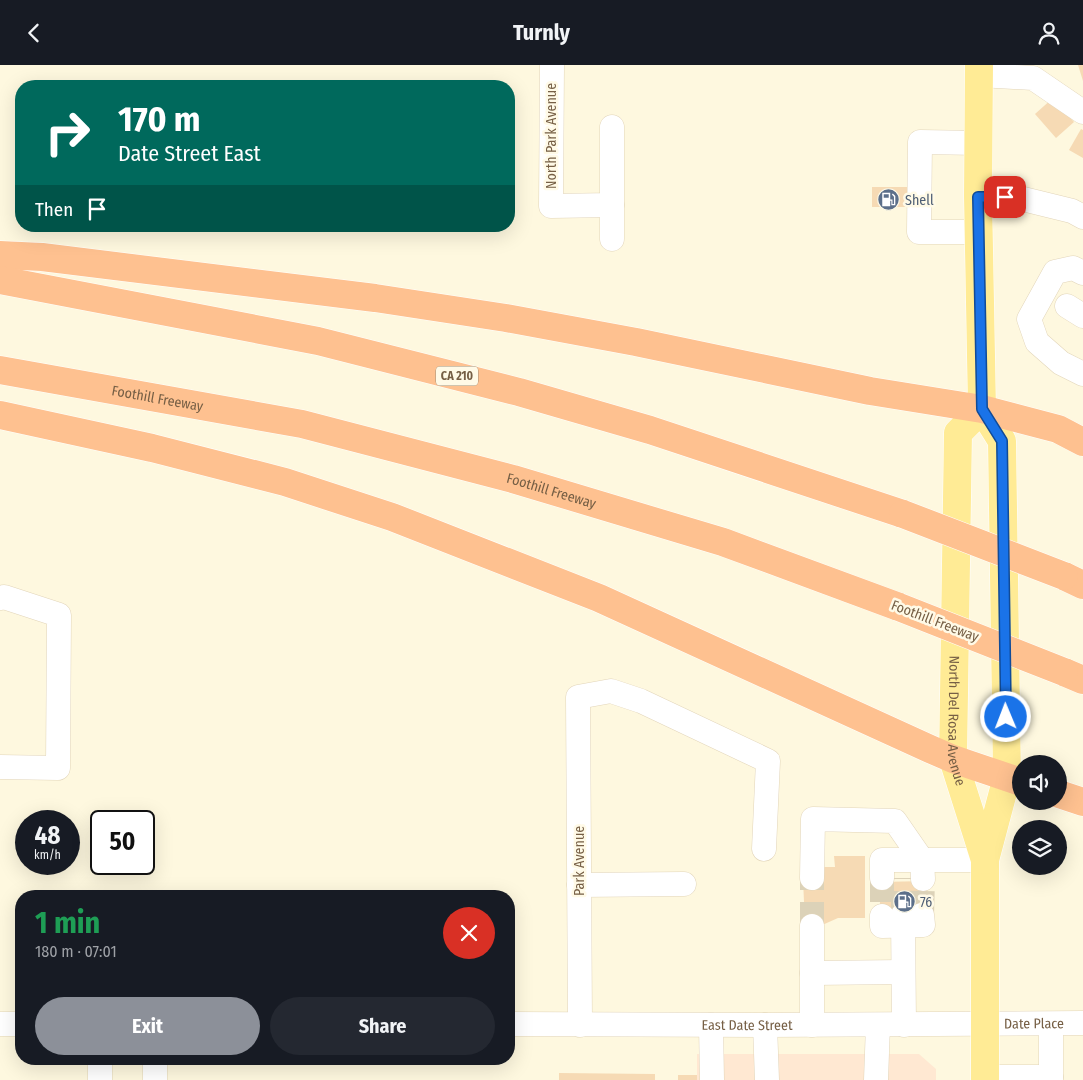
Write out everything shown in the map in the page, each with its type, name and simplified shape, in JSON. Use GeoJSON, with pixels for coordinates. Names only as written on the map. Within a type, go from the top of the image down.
{"type":"FeatureCollection","features":[{"type":"Feature","properties":{"kind":"highway"},"geometry":{"type":"LineString","coordinates":[[0,255],[42,257],[375,298],[506,318],[636,342],[870,391],[982,409],[1058,429],[1083,442]]}},
{"type":"Feature","properties":{"kind":"highway","name":"CA 210"},"geometry":{"type":"LineString","coordinates":[[0,280],[318,341],[520,392],[650,430],[903,514],[1074,580]]}},
{"type":"Feature","properties":{"kind":"highway","name":"Foothill Freeway"},"geometry":{"type":"LineString","coordinates":[[0,370],[302,424],[513,479],[722,542],[899,607],[1073,676]]}},
{"type":"Feature","properties":{"kind":"highway"},"geometry":{"type":"LineString","coordinates":[[0,415],[152,448],[285,482],[392,517],[599,598],[953,759],[1012,778]]}},
{"type":"Feature","properties":{"kind":"highway"},"geometry":{"type":"LineString","coordinates":[[1067,797],[1083,802]]}},
{"type":"Feature","properties":{"kind":"main road"},"geometry":{"type":"LineString","coordinates":[[979,70],[978,197],[982,409]]}},
{"type":"Feature","properties":{"kind":"main road","name":"North Del Rosa Avenue"},"geometry":{"type":"LineString","coordinates":[[985,1079],[985,860],[953,759],[958,433],[982,409],[1002,441],[1013,755]]}},
{"type":"Feature","properties":{"kind":"main road","name":"North Del Rosa Avenue"},"geometry":{"type":"LineString","coordinates":[[985,860],[1012,785]]}},
{"type":"Feature","properties":{"kind":"street","name":"North Park Avenue"},"geometry":{"type":"LineString","coordinates":[[552,65],[551,206],[612,205]]}},
{"type":"Feature","properties":{"kind":"street"},"geometry":{"type":"LineString","coordinates":[[979,70],[1033,78],[1083,112]]}},
{"type":"Feature","properties":{"kind":"street"},"geometry":{"type":"LineString","coordinates":[[612,127],[612,239]]}},
{"type":"Feature","properties":{"kind":"street"},"geometry":{"type":"LineString","coordinates":[[979,143],[920,142],[919,232],[979,232]]}},
{"type":"Feature","properties":{"kind":"street"},"geometry":{"type":"LineString","coordinates":[[978,197],[1019,198],[1072,211],[1083,217]]}},
{"type":"Feature","properties":{"kind":"street"},"geometry":{"type":"LineString","coordinates":[[1083,273],[1073,268],[1055,272],[1029,319],[1037,342],[1061,363],[1083,374]]}},
{"type":"Feature","properties":{"kind":"street"},"geometry":{"type":"LineString","coordinates":[[0,598],[4,597],[59,615],[59,664],[58,768],[0,767]]}},
{"type":"Feature","properties":{"kind":"street","name":"Park Avenue"},"geometry":{"type":"LineString","coordinates":[[580,1025],[578,697],[611,691],[641,701],[768,761],[764,849]]}},
{"type":"Feature","properties":{"kind":"street"},"geometry":{"type":"LineString","coordinates":[[812,878],[813,819],[895,821],[907,871],[985,860]]}},
{"type":"Feature","properties":{"kind":"street"},"geometry":{"type":"LineString","coordinates":[[579,885],[684,885]]}},
{"type":"Feature","properties":{"kind":"street"},"geometry":{"type":"LineString","coordinates":[[903,918],[904,1025]]}},
{"type":"Feature","properties":{"kind":"street"},"geometry":{"type":"LineString","coordinates":[[812,926],[812,1025]]}},
{"type":"Feature","properties":{"kind":"street"},"geometry":{"type":"LineString","coordinates":[[812,973],[903,972]]}},
{"type":"Feature","properties":{"kind":"street","name":"Date Place"},"geometry":{"type":"LineString","coordinates":[[985,1024],[1083,1023]]}},
{"type":"Feature","properties":{"kind":"street"},"geometry":{"type":"LineString","coordinates":[[0,1024],[15,1024]]}},
{"type":"Feature","properties":{"kind":"street","name":"East Date Street"},"geometry":{"type":"LineString","coordinates":[[515,1024],[985,1024]]}},
{"type":"Feature","properties":{"kind":"street"},"geometry":{"type":"LineString","coordinates":[[985,1079],[1051,1079],[1051,1024]]}},
{"type":"Feature","properties":{"kind":"street"},"geometry":{"type":"LineString","coordinates":[[711,1025],[712,1080]]}},
{"type":"Feature","properties":{"kind":"street"},"geometry":{"type":"LineString","coordinates":[[765,1025],[767,1080]]}},
{"type":"Feature","properties":{"kind":"street"},"geometry":{"type":"LineString","coordinates":[[876,1080],[878,1025]]}},
{"type":"Feature","properties":{"kind":"street"},"geometry":{"type":"LineString","coordinates":[[100,1065],[100,1080]]}},
{"type":"Feature","properties":{"kind":"street"},"geometry":{"type":"LineString","coordinates":[[155,1065],[155,1080]]}},
{"type":"Feature","properties":{"kind":"shaded area"},"geometry":{"type":"Polygon","coordinates":[[[697,1054],[919,1054],[936,1069],[936,1080],[697,1080],[697,1054]]]}},
{"type":"Feature","properties":{"kind":"building"},"geometry":{"type":"Polygon","coordinates":[[[1078,65],[1083,65],[1083,81],[1078,65]]]}},
{"type":"Feature","properties":{"kind":"building"},"geometry":{"type":"Polygon","coordinates":[[[1053,98],[1074,122],[1056,138],[1035,114],[1053,98]]]}},
{"type":"Feature","properties":{"kind":"building"},"geometry":{"type":"Polygon","coordinates":[[[1081,129],[1083,130],[1083,158],[1069,150],[1081,129]]]}},
{"type":"Feature","properties":{"kind":"building"},"geometry":{"type":"Polygon","coordinates":[[[872,187],[912,187],[912,207],[872,207],[872,187]]]}},
{"type":"Feature","properties":{"kind":"building"},"geometry":{"type":"Polygon","coordinates":[[[834,856],[865,856],[865,918],[838,918],[820,926],[805,925],[803,879],[819,867],[835,867],[834,856]]]}},
{"type":"Feature","properties":{"kind":"building"},"geometry":{"type":"Polygon","coordinates":[[[927,881],[928,917],[880,918],[880,882],[927,881]]]}},
{"type":"Feature","properties":{"kind":"building"},"geometry":{"type":"Polygon","coordinates":[[[559,1073],[655,1074],[655,1080],[559,1080],[559,1073]]]}},
{"type":"Feature","properties":{"kind":"building"},"geometry":{"type":"Polygon","coordinates":[[[678,1075],[697,1075],[697,1080],[678,1080],[678,1075]]]}},
{"type":"Feature","properties":{"kind":"tunnel"},"geometry":{"type":"LineString","coordinates":[[812,878],[812,926]]}},
{"type":"Feature","properties":{"kind":"tunnel"},"geometry":{"type":"LineString","coordinates":[[882,878],[882,916]]}},
{"type":"Feature","properties":{"kind":"tunnel"},"geometry":{"type":"LineString","coordinates":[[903,878],[903,915]]}},
{"type":"Feature","properties":{"kind":"tunnel"},"geometry":{"type":"LineString","coordinates":[[922,915],[923,879]]}},
{"type":"Feature","properties":{"kind":"place","name":"Shell"},"geometry":{"type":"Point","coordinates":[889,200]}},
{"type":"Feature","properties":{"kind":"place","name":"76"},"geometry":{"type":"Point","coordinates":[904,902]}},
{"type":"Feature","properties":{"kind":"route"},"geometry":{"type":"LineString","coordinates":[[1005,197],[978,197],[982,409],[1002,441],[1006,717]]}}]}
